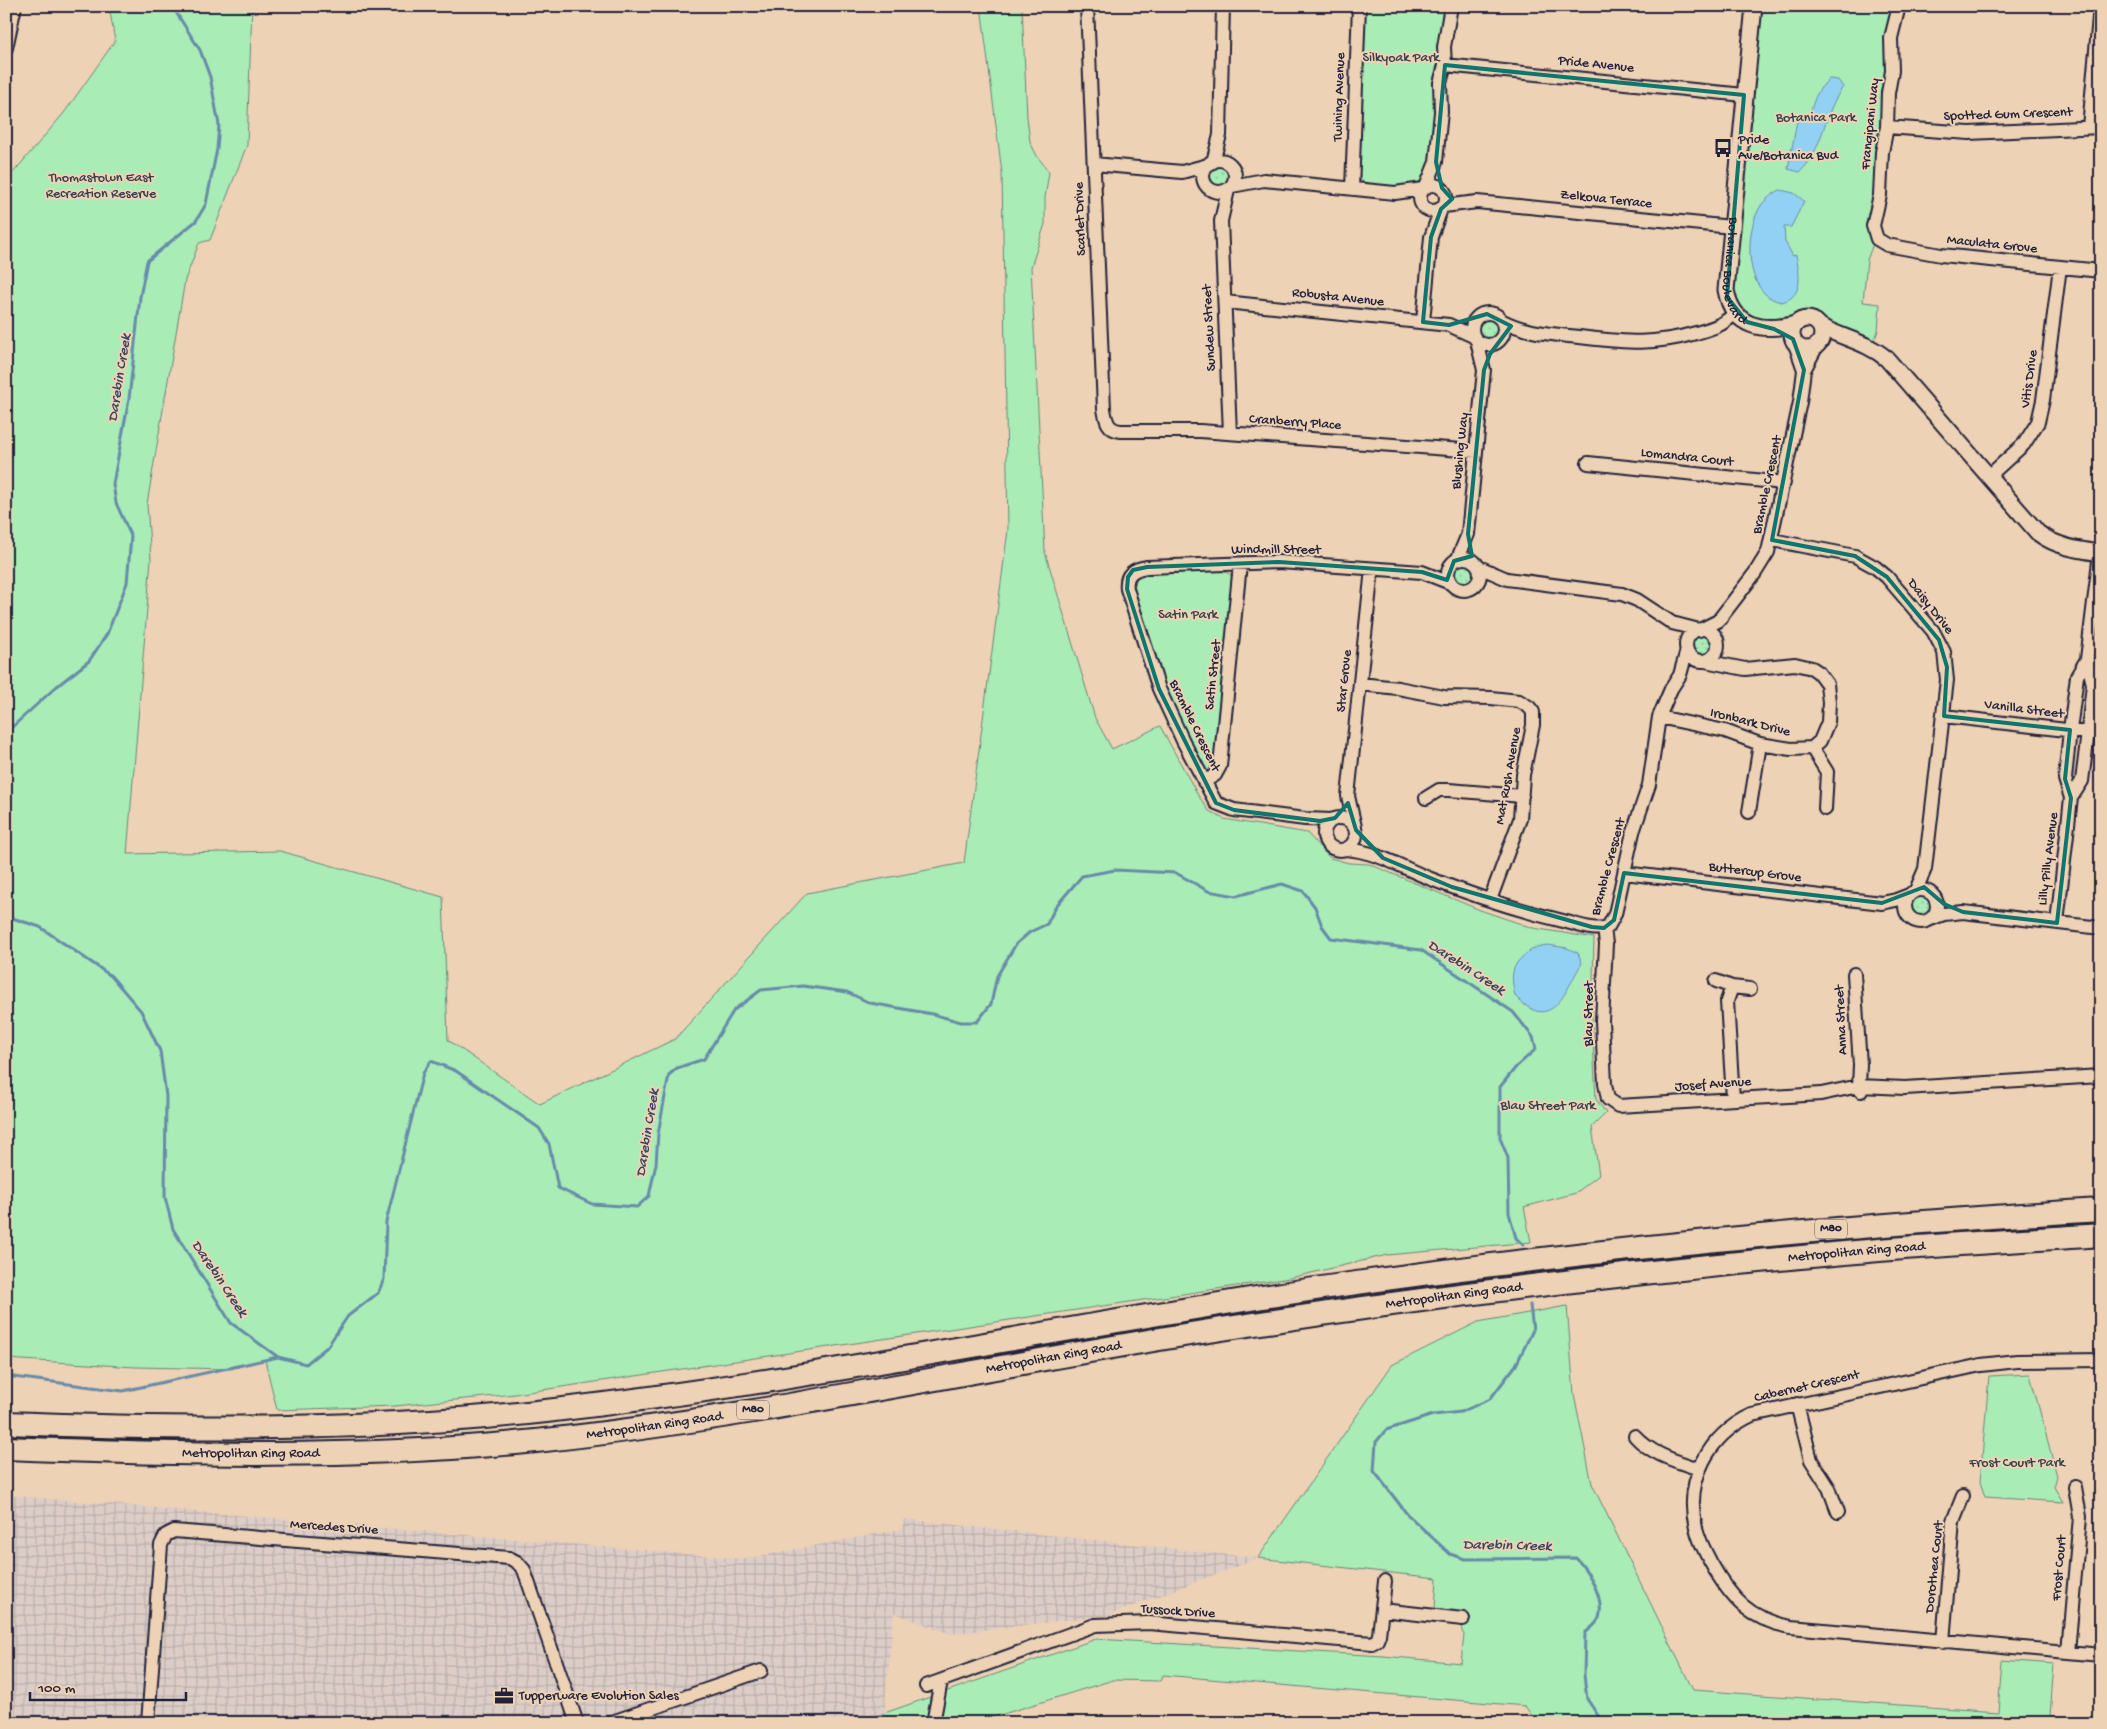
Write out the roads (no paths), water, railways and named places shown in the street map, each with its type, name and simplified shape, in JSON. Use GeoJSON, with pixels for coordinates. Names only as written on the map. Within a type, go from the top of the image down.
{"type":"FeatureCollection","features":[{"type":"Feature","properties":{"kind":"highway","name":"Metropolitan Ring Road"},"geometry":{"type":"LineString","coordinates":[[6,1422],[128,1428],[278,1428],[427,1422],[546,1411],[676,1395],[1318,1288],[1484,1266],[1810,1230],[2101,1210]]}},
{"type":"Feature","properties":{"kind":"highway","name":"Metropolitan Ring Road"},"geometry":{"type":"LineString","coordinates":[[6,1448],[252,1455],[386,1452],[534,1441],[632,1430],[1184,1335],[1493,1291],[1880,1250],[2101,1235]]}},
{"type":"Feature","properties":{"kind":"street"},"geometry":{"type":"LineString","coordinates":[[6,48],[15,6]]}},
{"type":"Feature","properties":{"kind":"street","name":"Scarlet Drive"},"geometry":{"type":"LineString","coordinates":[[1087,6],[1104,409],[1106,421],[1112,428]]}},
{"type":"Feature","properties":{"kind":"street"},"geometry":{"type":"LineString","coordinates":[[1223,6],[1220,135],[1225,154],[1236,176],[1230,188]]}},
{"type":"Feature","properties":{"kind":"street","name":"Twining Avenue"},"geometry":{"type":"LineString","coordinates":[[1352,189],[1358,6]]}},
{"type":"Feature","properties":{"kind":"street"},"geometry":{"type":"LineString","coordinates":[[1431,237],[1420,196],[1436,162],[1441,112],[1440,83],[1445,65],[1444,47],[1451,6]]}},
{"type":"Feature","properties":{"kind":"street","name":"Botanica Boulevard"},"geometry":{"type":"LineString","coordinates":[[1754,6],[1726,290],[1736,312],[1747,322],[1755,326],[1774,329],[1796,324]]}},
{"type":"Feature","properties":{"kind":"street","name":"Frangipani Way"},"geometry":{"type":"LineString","coordinates":[[1881,243],[1874,235],[1873,226],[1880,195],[1882,152],[1887,127],[1888,93],[1892,71],[1891,32],[1899,6]]}},
{"type":"Feature","properties":{"kind":"street"},"geometry":{"type":"LineString","coordinates":[[2095,127],[2100,6]]}},
{"type":"Feature","properties":{"kind":"street","name":"Pride Avenue"},"geometry":{"type":"LineString","coordinates":[[1445,65],[1744,96]]}},
{"type":"Feature","properties":{"kind":"street","name":"Spotted Gum Crescent"},"geometry":{"type":"LineString","coordinates":[[1887,127],[1969,134],[2095,127]]}},
{"type":"Feature","properties":{"kind":"street"},"geometry":{"type":"LineString","coordinates":[[1208,187],[1203,174],[1210,163],[1220,135]]}},
{"type":"Feature","properties":{"kind":"street"},"geometry":{"type":"LineString","coordinates":[[1094,164],[1182,172],[1222,160],[1233,168],[1264,180],[1395,193],[1424,188],[1434,184],[1443,189]]}},
{"type":"Feature","properties":{"kind":"street"},"geometry":{"type":"LineString","coordinates":[[1423,322],[1431,237],[1447,198],[1436,162]]}},
{"type":"Feature","properties":{"kind":"street"},"geometry":{"type":"LineString","coordinates":[[1182,172],[1219,192],[1264,180]]}},
{"type":"Feature","properties":{"kind":"street","name":"Sundew Street"},"geometry":{"type":"LineString","coordinates":[[1208,187],[1220,220],[1230,433]]}},
{"type":"Feature","properties":{"kind":"street","name":"Sundew Street"},"geometry":{"type":"LineString","coordinates":[[1220,220],[1230,188]]}},
{"type":"Feature","properties":{"kind":"street","name":"Zelkova Terrace"},"geometry":{"type":"LineString","coordinates":[[1443,189],[1477,202]]}},
{"type":"Feature","properties":{"kind":"street"},"geometry":{"type":"LineString","coordinates":[[1395,193],[1433,211],[1442,207]]}},
{"type":"Feature","properties":{"kind":"street","name":"Zelkova Terrace"},"geometry":{"type":"LineString","coordinates":[[1442,207],[1477,202],[1732,227]]}},
{"type":"Feature","properties":{"kind":"street","name":"Maculata Grove"},"geometry":{"type":"LineString","coordinates":[[1881,243],[1941,255],[2101,271]]}},
{"type":"Feature","properties":{"kind":"street","name":"Vitis Drive"},"geometry":{"type":"LineString","coordinates":[[1989,476],[2024,444],[2040,417],[2060,267]]}},
{"type":"Feature","properties":{"kind":"street","name":"Robusta Avenue"},"geometry":{"type":"LineString","coordinates":[[1224,302],[1449,324],[1477,318]]}},
{"type":"Feature","properties":{"kind":"street"},"geometry":{"type":"LineString","coordinates":[[1530,332],[1500,340],[1490,345],[1475,339],[1472,326],[1481,315],[1492,314],[1501,320],[1530,332],[1647,343],[1676,339],[1720,326],[1727,322],[1736,312]]}},
{"type":"Feature","properties":{"kind":"street"},"geometry":{"type":"LineString","coordinates":[[1843,336],[1808,349],[1799,347],[1794,341],[1792,331],[1796,324],[1808,319],[1843,336],[1868,345],[1887,359],[2029,524],[2046,539],[2063,547],[2100,553]]}},
{"type":"Feature","properties":{"kind":"street"},"geometry":{"type":"LineString","coordinates":[[1500,340],[1504,329],[1501,320]]}},
{"type":"Feature","properties":{"kind":"street","name":"Robusta Avenue"},"geometry":{"type":"LineString","coordinates":[[1449,324],[1475,339]]}},
{"type":"Feature","properties":{"kind":"street"},"geometry":{"type":"LineString","coordinates":[[1819,344],[1822,334],[1820,326]]}},
{"type":"Feature","properties":{"kind":"street","name":"Botanica Boulevard"},"geometry":{"type":"LineString","coordinates":[[1774,329],[1794,341]]}},
{"type":"Feature","properties":{"kind":"street","name":"Blushing Way"},"geometry":{"type":"LineString","coordinates":[[1475,339],[1484,370]]}},
{"type":"Feature","properties":{"kind":"street","name":"Blushing Way"},"geometry":{"type":"LineString","coordinates":[[1478,565],[1471,552],[1468,534],[1476,451],[1484,370],[1490,354],[1500,340]]}},
{"type":"Feature","properties":{"kind":"street","name":"Bramble Crescent"},"geometry":{"type":"LineString","coordinates":[[1794,341],[1804,370]]}},
{"type":"Feature","properties":{"kind":"street","name":"Bramble Crescent"},"geometry":{"type":"LineString","coordinates":[[1701,630],[1718,621],[1763,561],[1772,540],[1800,402],[1804,370],[1819,344]]}},
{"type":"Feature","properties":{"kind":"street","name":"Cranberry Place"},"geometry":{"type":"LineString","coordinates":[[1112,428],[1121,432],[1177,430],[1476,451]]}},
{"type":"Feature","properties":{"kind":"street","name":"Lomandra Court"},"geometry":{"type":"LineString","coordinates":[[1588,463],[1784,483]]}},
{"type":"Feature","properties":{"kind":"street","name":"Blushing Way"},"geometry":{"type":"LineString","coordinates":[[1456,560],[1468,534]]}},
{"type":"Feature","properties":{"kind":"street","name":"Daisy Drive"},"geometry":{"type":"LineString","coordinates":[[1772,540],[1855,556],[1875,567],[1887,577],[1933,631],[1942,646],[1947,667],[1944,716],[1925,869],[1932,895]]}},
{"type":"Feature","properties":{"kind":"street","name":"Lilly Pilly Avenue"},"geometry":{"type":"LineString","coordinates":[[2057,923],[2071,798],[2082,781],[2088,732],[2093,684],[2088,659],[2100,553]]}},
{"type":"Feature","properties":{"kind":"street"},"geometry":{"type":"LineString","coordinates":[[1478,565],[1480,576],[1476,584],[1468,590],[1463,590],[1450,583],[1448,574],[1456,560],[1469,558],[1478,565],[1507,579]]}},
{"type":"Feature","properties":{"kind":"street","name":"Windmill Street"},"geometry":{"type":"LineString","coordinates":[[1131,573],[1138,568],[1147,567],[1294,563],[1422,572],[1439,568],[1456,560]]}},
{"type":"Feature","properties":{"kind":"street","name":"Satin Street"},"geometry":{"type":"LineString","coordinates":[[1204,782],[1215,775],[1220,766],[1240,564]]}},
{"type":"Feature","properties":{"kind":"street","name":"Star Grove"},"geometry":{"type":"LineString","coordinates":[[1334,819],[1341,812],[1348,796],[1372,569]]}},
{"type":"Feature","properties":{"kind":"street","name":"Windmill Street"},"geometry":{"type":"LineString","coordinates":[[1422,572],[1450,583]]}},
{"type":"Feature","properties":{"kind":"street","name":"Bramble Crescent"},"geometry":{"type":"LineString","coordinates":[[1131,573],[1127,581],[1127,589],[1153,674],[1165,704],[1216,803],[1226,808],[1305,819],[1334,819]]}},
{"type":"Feature","properties":{"kind":"street"},"geometry":{"type":"LineString","coordinates":[[1476,584],[1507,579],[1622,594],[1637,600],[1672,623],[1712,633],[1733,666]]}},
{"type":"Feature","properties":{"kind":"street"},"geometry":{"type":"LineString","coordinates":[[1702,661],[1714,656],[1718,644],[1718,621]]}},
{"type":"Feature","properties":{"kind":"street"},"geometry":{"type":"LineString","coordinates":[[1672,623],[1692,657],[1702,661],[1754,669],[1795,664],[1812,668],[1823,677],[1829,692],[1828,722],[1820,741],[1812,748],[1827,772],[1825,809]]}},
{"type":"Feature","properties":{"kind":"street"},"geometry":{"type":"LineString","coordinates":[[1686,648],[1688,637],[1701,630]]}},
{"type":"Feature","properties":{"kind":"street","name":"Bramble Crescent"},"geometry":{"type":"LineString","coordinates":[[1345,849],[1358,850],[1383,858],[1430,879],[1549,918],[1604,928],[1608,927],[1614,920],[1633,832],[1649,785],[1660,717],[1671,689],[1680,675],[1686,648]]}},
{"type":"Feature","properties":{"kind":"street","name":"Lilly Pilly Avenue"},"geometry":{"type":"LineString","coordinates":[[2071,798],[2064,779],[2076,681],[2079,672],[2088,659]]}},
{"type":"Feature","properties":{"kind":"street","name":"Bramble Crescent"},"geometry":{"type":"LineString","coordinates":[[1680,675],[1702,661]]}},
{"type":"Feature","properties":{"kind":"street","name":"Mat Rush Avenue"},"geometry":{"type":"LineString","coordinates":[[1360,684],[1398,688],[1444,697],[1491,698],[1524,703],[1530,707],[1534,717],[1523,770],[1520,819],[1490,900]]}},
{"type":"Feature","properties":{"kind":"street","name":"Vanilla Street"},"geometry":{"type":"LineString","coordinates":[[1944,716],[2101,734]]}},
{"type":"Feature","properties":{"kind":"street","name":"Ironbark Drive"},"geometry":{"type":"LineString","coordinates":[[1660,717],[1725,731],[1760,744],[1799,750],[1812,748]]}},
{"type":"Feature","properties":{"kind":"street"},"geometry":{"type":"LineString","coordinates":[[1749,812],[1760,744]]}},
{"type":"Feature","properties":{"kind":"street"},"geometry":{"type":"LineString","coordinates":[[1426,798],[1439,790],[1522,796]]}},
{"type":"Feature","properties":{"kind":"street","name":"Star Grove"},"geometry":{"type":"LineString","coordinates":[[1348,796],[1355,828]]}},
{"type":"Feature","properties":{"kind":"street"},"geometry":{"type":"LineString","coordinates":[[1305,819],[1334,848],[1345,849],[1355,840],[1355,828],[1348,820],[1334,819],[1326,826],[1324,836]]}},
{"type":"Feature","properties":{"kind":"street","name":"Bramble Crescent"},"geometry":{"type":"LineString","coordinates":[[1355,828],[1366,842],[1383,858]]}},
{"type":"Feature","properties":{"kind":"street","name":"Daisy Drive"},"geometry":{"type":"LineString","coordinates":[[1912,892],[1925,869]]}},
{"type":"Feature","properties":{"kind":"street","name":"Buttercup Grove"},"geometry":{"type":"LineString","coordinates":[[1624,873],[1882,903],[1896,900],[1912,892]]}},
{"type":"Feature","properties":{"kind":"street"},"geometry":{"type":"LineString","coordinates":[[1962,912],[1921,890],[1912,892],[1904,905],[1907,916],[1916,922],[1926,922],[1944,914],[1962,912],[2101,928]]}},
{"type":"Feature","properties":{"kind":"street"},"geometry":{"type":"LineString","coordinates":[[1931,919],[1936,911],[1932,895]]}},
{"type":"Feature","properties":{"kind":"street","name":"Buttercup Grove"},"geometry":{"type":"LineString","coordinates":[[1882,903],[1907,916]]}},
{"type":"Feature","properties":{"kind":"street","name":"Blau Street"},"geometry":{"type":"LineString","coordinates":[[1604,928],[1606,944],[1602,1021],[1605,1084],[1608,1099]]}},
{"type":"Feature","properties":{"kind":"street","name":"Anna Street"},"geometry":{"type":"LineString","coordinates":[[1854,974],[1861,1088]]}},
{"type":"Feature","properties":{"kind":"street"},"geometry":{"type":"LineString","coordinates":[[1716,981],[1732,987],[1750,989]]}},
{"type":"Feature","properties":{"kind":"street"},"geometry":{"type":"LineString","coordinates":[[1732,987],[1727,1001],[1733,1099]]}},
{"type":"Feature","properties":{"kind":"street","name":"Josef Avenue"},"geometry":{"type":"LineString","coordinates":[[1608,1099],[1618,1106],[1821,1094],[1847,1095],[1861,1088],[1883,1092],[1905,1088],[2101,1076]]}},
{"type":"Feature","properties":{"kind":"street","name":"Cabernet Crescent"},"geometry":{"type":"LineString","coordinates":[[2101,1360],[1980,1365],[1767,1410],[1740,1421],[1718,1439],[1699,1469],[1692,1501],[1696,1529],[1717,1573],[1736,1600],[1766,1621],[1791,1627],[2101,1655]]}},
{"type":"Feature","properties":{"kind":"street"},"geometry":{"type":"LineString","coordinates":[[1797,1404],[1811,1460],[1829,1488],[1838,1512]]}},
{"type":"Feature","properties":{"kind":"street"},"geometry":{"type":"LineString","coordinates":[[1635,1436],[1649,1449],[1661,1456],[1699,1469]]}},
{"type":"Feature","properties":{"kind":"street","name":"Frost Court"},"geometry":{"type":"LineString","coordinates":[[2068,1652],[2080,1517],[2075,1487]]}},
{"type":"Feature","properties":{"kind":"street","name":"Dorothea Court"},"geometry":{"type":"LineString","coordinates":[[1943,1642],[1953,1522],[1963,1496]]}},
{"type":"Feature","properties":{"kind":"street","name":"Mercedes Drive"},"geometry":{"type":"LineString","coordinates":[[148,1723],[161,1545],[166,1535],[174,1532],[509,1558],[517,1562],[524,1570],[576,1723]]}},
{"type":"Feature","properties":{"kind":"street","name":"Tussock Drive"},"geometry":{"type":"LineString","coordinates":[[926,1686],[1095,1625],[1149,1623],[1372,1643],[1377,1640],[1379,1635],[1385,1580]]}},
{"type":"Feature","properties":{"kind":"street"},"geometry":{"type":"LineString","coordinates":[[1382,1610],[1463,1619]]}},
{"type":"Feature","properties":{"kind":"street"},"geometry":{"type":"LineString","coordinates":[[609,1723],[761,1671]]}},
{"type":"Feature","properties":{"kind":"street"},"geometry":{"type":"LineString","coordinates":[[933,1723],[941,1681]]}},
{"type":"Feature","properties":{"kind":"water"},"geometry":{"type":"Polygon","coordinates":[[[1829,79],[1838,80],[1843,87],[1831,108],[1814,153],[1800,172],[1788,169],[1797,121],[1809,114],[1817,93],[1829,79]]]}},
{"type":"Feature","properties":{"kind":"water"},"geometry":{"type":"Polygon","coordinates":[[[1780,190],[1794,193],[1804,201],[1791,227],[1784,227],[1785,242],[1793,256],[1796,255],[1799,283],[1794,295],[1782,302],[1769,297],[1760,288],[1754,276],[1750,245],[1756,215],[1762,204],[1780,190]]]}},
{"type":"Feature","properties":{"kind":"water"},"geometry":{"type":"Polygon","coordinates":[[[1548,945],[1567,948],[1578,953],[1582,963],[1556,1005],[1548,1010],[1539,1012],[1528,1007],[1515,996],[1513,972],[1517,963],[1526,954],[1536,948],[1548,945]]]}},
{"type":"Feature","properties":{"kind":"waterway","name":"Darebin Creek"},"geometry":{"type":"LineString","coordinates":[[6,741],[11,728],[56,687],[89,661],[107,634],[127,583],[131,536],[116,503],[113,484],[129,399],[140,297],[147,261],[196,221],[206,204],[217,149],[219,125],[210,77],[200,50],[172,6]]}},
{"type":"Feature","properties":{"kind":"waterway","name":"Darebin Creek"},"geometry":{"type":"LineString","coordinates":[[6,916],[40,927],[111,976],[141,1011],[160,1051],[166,1096],[165,1197],[173,1229],[231,1323],[278,1357],[306,1364],[327,1347],[348,1316],[378,1293],[384,1279],[386,1222],[423,1073],[431,1061],[456,1071],[539,1128],[549,1144],[558,1188],[592,1204],[637,1207],[649,1196],[656,1164],[658,1134],[669,1075],[677,1068],[704,1059],[734,1010],[761,990],[803,986],[847,992],[870,1003],[932,1014],[961,1022],[977,1022],[991,1004],[997,976],[1016,944],[1030,932],[1047,924],[1056,906],[1082,876],[1115,870],[1176,873],[1208,891],[1236,896],[1282,884],[1303,891],[1315,907],[1322,926],[1331,938],[1421,950],[1513,1012],[1533,1037],[1536,1049],[1516,1067],[1500,1087],[1500,1138],[1508,1158],[1509,1213],[1516,1238],[1523,1245]]}},
{"type":"Feature","properties":{"kind":"waterway","name":"Darebin Creek"},"geometry":{"type":"LineString","coordinates":[[1530,1305],[1533,1330],[1516,1365],[1490,1399],[1461,1412],[1433,1415],[1386,1430],[1376,1442],[1374,1471],[1407,1514],[1450,1554],[1465,1559],[1576,1558],[1591,1578],[1600,1603],[1599,1618],[1585,1633],[1584,1675],[1587,1699],[1603,1723]]}},
{"type":"Feature","properties":{"kind":"waterway"},"geometry":{"type":"LineString","coordinates":[[6,1376],[123,1391],[278,1357]]}},
{"type":"Feature","properties":{"kind":"place","name":"Pride Ave/Botanica Bvd"},"geometry":{"type":"Point","coordinates":[1723,148]}},
{"type":"Feature","properties":{"kind":"place","name":"Tupperware Evolution Sales"},"geometry":{"type":"Point","coordinates":[504,1696]}},
{"type":"Feature","properties":{"kind":"park label","name":"Silkyoak Park"},"geometry":{"type":"Point","coordinates":[1401,58]}},
{"type":"Feature","properties":{"kind":"park label","name":"Botanica Park"},"geometry":{"type":"Point","coordinates":[1816,118]}},
{"type":"Feature","properties":{"kind":"park label","name":"Thomastown East Recreation Reserve"},"geometry":{"type":"Point","coordinates":[101,186]}},
{"type":"Feature","properties":{"kind":"park label","name":"Satin Park"},"geometry":{"type":"Point","coordinates":[1188,615]}},
{"type":"Feature","properties":{"kind":"park label","name":"Blau Street Park"},"geometry":{"type":"Point","coordinates":[1548,1106]}},
{"type":"Feature","properties":{"kind":"park label","name":"Frost Court Park"},"geometry":{"type":"Point","coordinates":[2017,1463]}}]}
